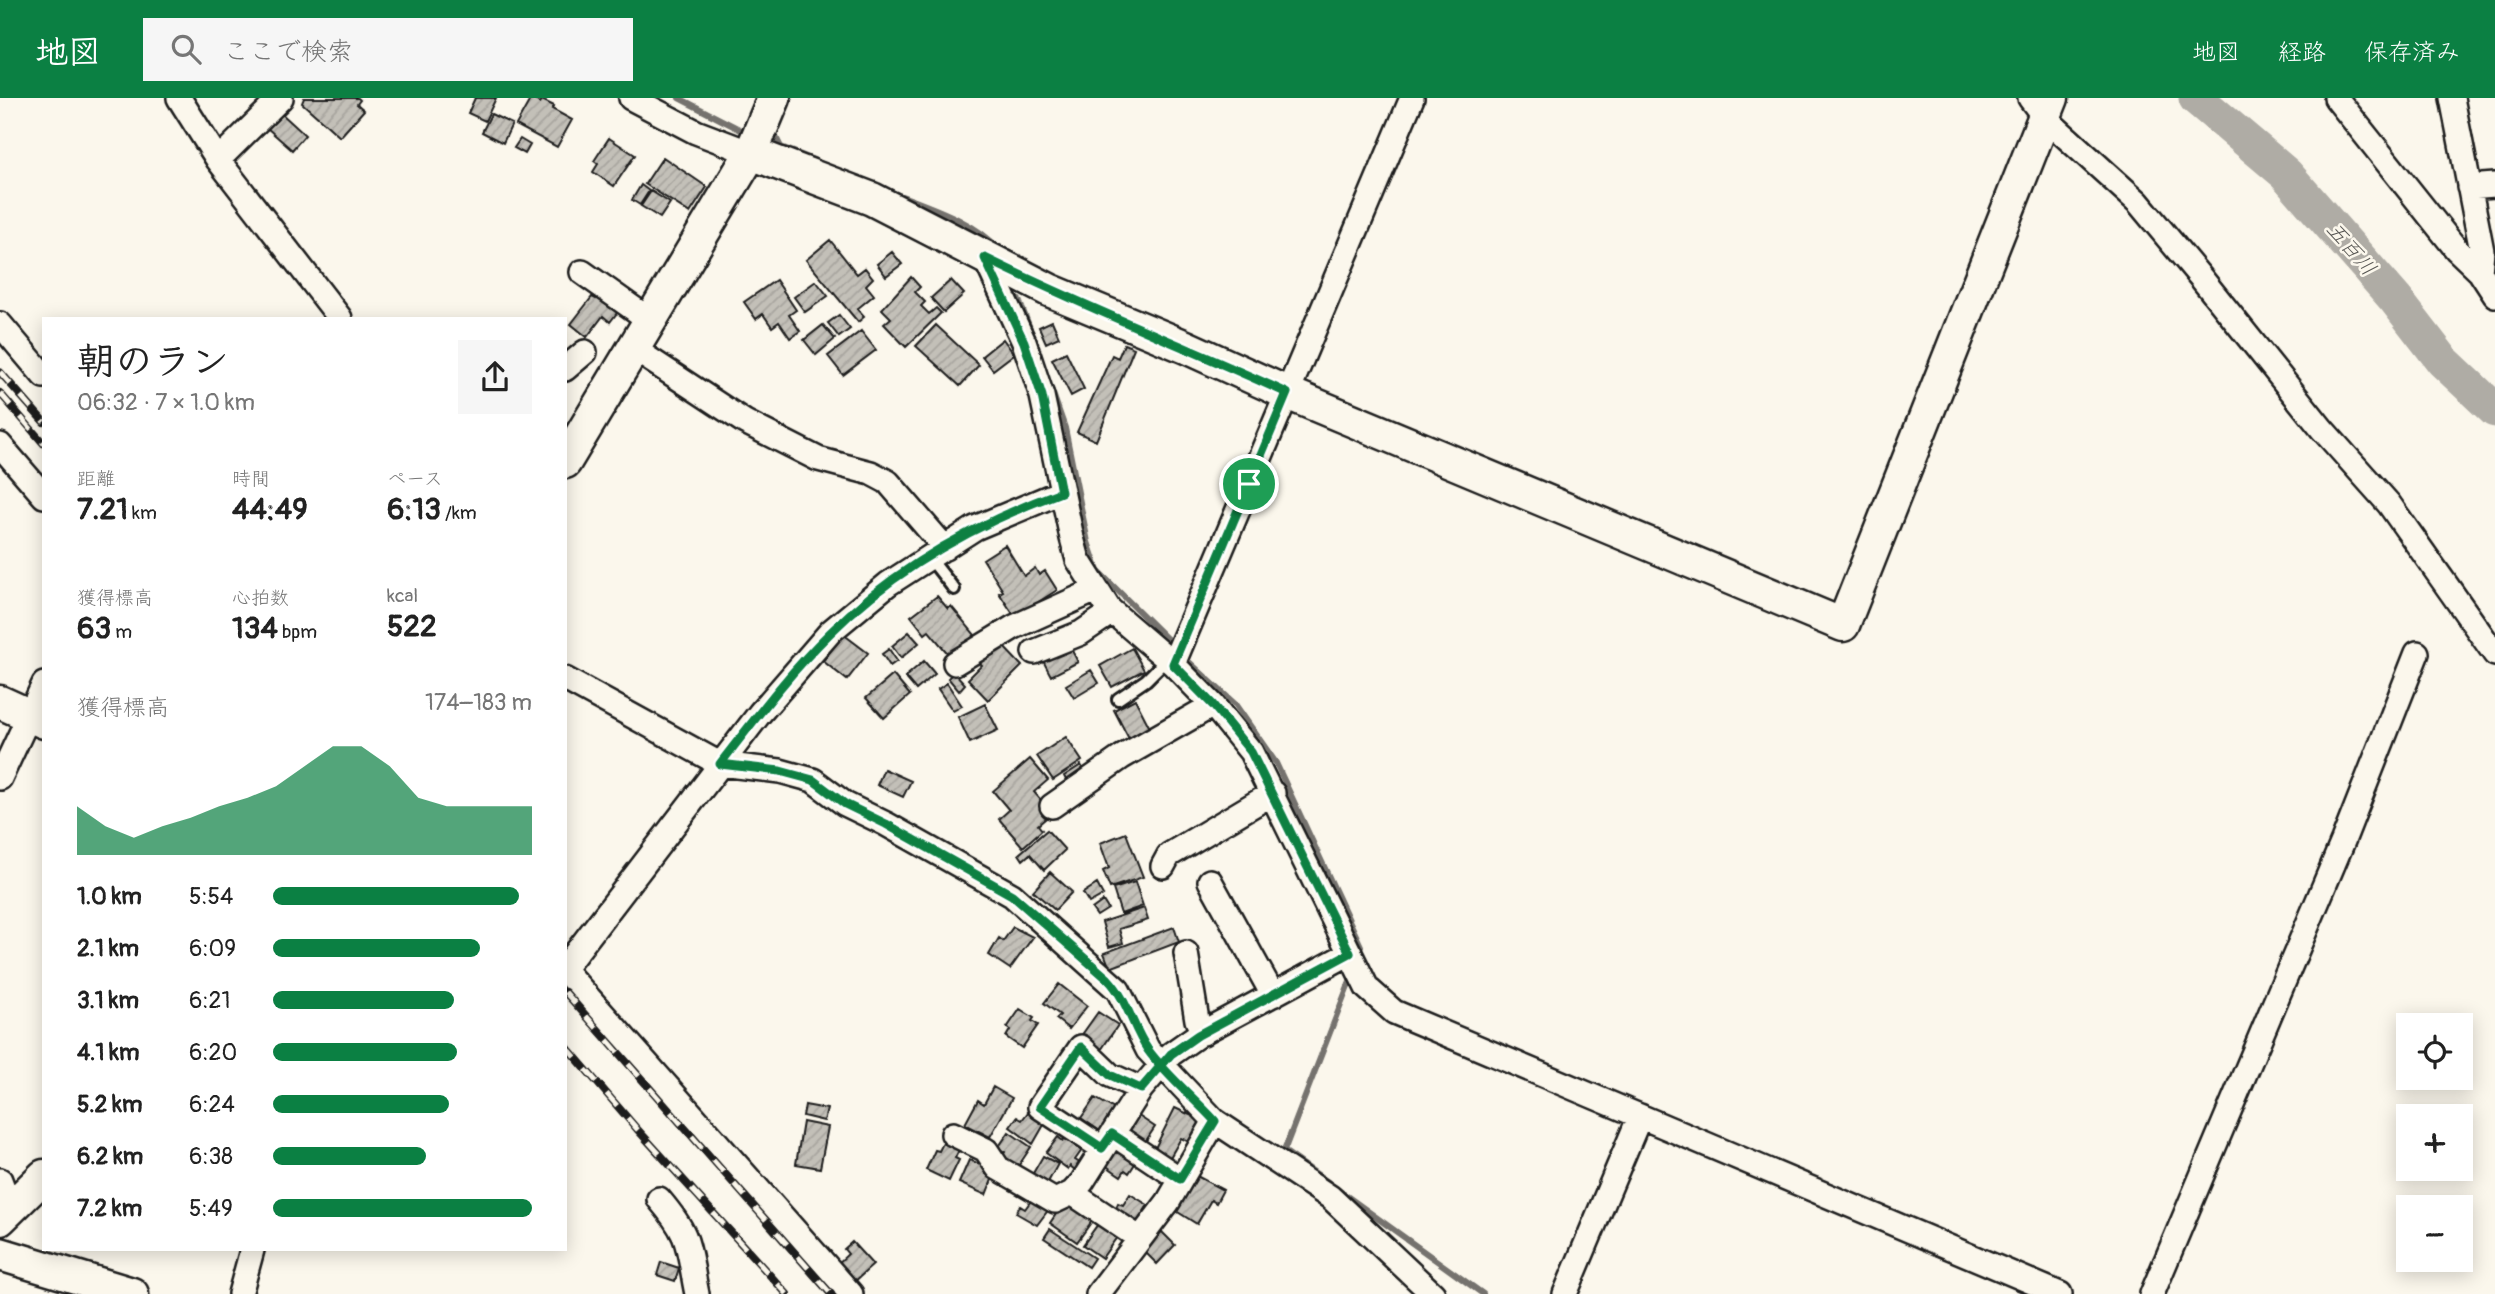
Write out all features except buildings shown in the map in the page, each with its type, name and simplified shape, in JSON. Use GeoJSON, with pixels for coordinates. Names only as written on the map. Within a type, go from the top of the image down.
{"type":"FeatureCollection","features":[{"type":"Feature","properties":{"kind":"street"},"geometry":{"type":"LineString","coordinates":[[179,98],[218,160],[339,317]]}},
{"type":"Feature","properties":{"kind":"street"},"geometry":{"type":"LineString","coordinates":[[218,160],[281,98]]}},
{"type":"Feature","properties":{"kind":"street"},"geometry":{"type":"LineString","coordinates":[[631,98],[695,132],[872,199],[1049,290],[1186,346],[1287,393],[1843,625],[2044,104],[2137,202],[2266,356],[2322,429],[2389,504],[2495,654]]}},
{"type":"Feature","properties":{"kind":"street"},"geometry":{"type":"LineString","coordinates":[[567,459],[751,153],[774,98]]}},
{"type":"Feature","properties":{"kind":"street"},"geometry":{"type":"LineString","coordinates":[[1170,662],[1412,98]]}},
{"type":"Feature","properties":{"kind":"street"},"geometry":{"type":"LineString","coordinates":[[2336,98],[2457,250],[2480,272],[2495,295]]}},
{"type":"Feature","properties":{"kind":"street"},"geometry":{"type":"LineString","coordinates":[[2452,98],[2482,251],[2480,272]]}},
{"type":"Feature","properties":{"kind":"street"},"geometry":{"type":"LineString","coordinates":[[2469,187],[2495,185]]}},
{"type":"Feature","properties":{"kind":"street"},"geometry":{"type":"LineString","coordinates":[[985,258],[1024,342],[1042,396],[1078,560],[1112,612],[1170,662],[1213,705],[1251,752],[1367,988],[1394,1012],[2060,1294]]}},
{"type":"Feature","properties":{"kind":"street"},"geometry":{"type":"LineString","coordinates":[[582,272],[651,321]]}},
{"type":"Feature","properties":{"kind":"street"},"geometry":{"type":"LineString","coordinates":[[0,324],[42,374]]}},
{"type":"Feature","properties":{"kind":"street"},"geometry":{"type":"LineString","coordinates":[[634,349],[745,422],[818,458],[871,473],[887,482],[937,552]]}},
{"type":"Feature","properties":{"kind":"street"},"geometry":{"type":"LineString","coordinates":[[567,367],[585,352]]}},
{"type":"Feature","properties":{"kind":"street"},"geometry":{"type":"LineString","coordinates":[[0,445],[42,494]]}},
{"type":"Feature","properties":{"kind":"street"},"geometry":{"type":"LineString","coordinates":[[567,966],[720,764],[796,668],[831,631],[888,584],[975,528],[1061,492]]}},
{"type":"Feature","properties":{"kind":"street"},"geometry":{"type":"LineString","coordinates":[[955,663],[1014,627],[1096,590]]}},
{"type":"Feature","properties":{"kind":"street"},"geometry":{"type":"LineString","coordinates":[[1034,652],[1081,633],[1112,612]]}},
{"type":"Feature","properties":{"kind":"street"},"geometry":{"type":"LineString","coordinates":[[2152,1294],[2343,841],[2417,653]]}},
{"type":"Feature","properties":{"kind":"street"},"geometry":{"type":"LineString","coordinates":[[567,680],[720,764],[780,771],[813,780],[845,804],[1012,895],[1118,990],[1148,1050],[1215,1121],[1330,1197],[1433,1294]]}},
{"type":"Feature","properties":{"kind":"street"},"geometry":{"type":"LineString","coordinates":[[0,778],[36,719],[42,693]]}},
{"type":"Feature","properties":{"kind":"street"},"geometry":{"type":"LineString","coordinates":[[0,702],[36,719]]}},
{"type":"Feature","properties":{"kind":"street"},"geometry":{"type":"LineString","coordinates":[[1052,806],[1122,757],[1213,705]]}},
{"type":"Feature","properties":{"kind":"street"},"geometry":{"type":"LineString","coordinates":[[1163,866],[1169,855],[1273,793]]}},
{"type":"Feature","properties":{"kind":"street"},"geometry":{"type":"LineString","coordinates":[[1210,881],[1273,995]]}},
{"type":"Feature","properties":{"kind":"street"},"geometry":{"type":"LineString","coordinates":[[1186,953],[1196,1020],[1203,1033]]}},
{"type":"Feature","properties":{"kind":"street"},"geometry":{"type":"LineString","coordinates":[[953,1133],[986,1150],[998,1168],[1055,1201],[1072,1193],[1141,1089],[1162,1064],[1203,1033],[1351,956]]}},
{"type":"Feature","properties":{"kind":"street"},"geometry":{"type":"LineString","coordinates":[[567,971],[851,1294]]}},
{"type":"Feature","properties":{"kind":"street"},"geometry":{"type":"LineString","coordinates":[[1141,1089],[1110,1075],[1081,1047],[1040,1107],[1180,1179]]}},
{"type":"Feature","properties":{"kind":"street"},"geometry":{"type":"LineString","coordinates":[[1565,1294],[1640,1116]]}},
{"type":"Feature","properties":{"kind":"street"},"geometry":{"type":"LineString","coordinates":[[1098,1294],[1168,1202],[1215,1121]]}},
{"type":"Feature","properties":{"kind":"street"},"geometry":{"type":"LineString","coordinates":[[4,1203],[42,1177]]}},
{"type":"Feature","properties":{"kind":"street"},"geometry":{"type":"LineString","coordinates":[[1072,1193],[1139,1238]]}},
{"type":"Feature","properties":{"kind":"street"},"geometry":{"type":"LineString","coordinates":[[659,1199],[676,1219],[690,1246],[697,1294]]}},
{"type":"Feature","properties":{"kind":"street"},"geometry":{"type":"LineString","coordinates":[[240,1294],[252,1251]]}},
{"type":"Feature","properties":{"kind":"street"},"geometry":{"type":"LineString","coordinates":[[0,1254],[66,1285],[132,1294]]}},
{"type":"Feature","properties":{"kind":"lane"},"geometry":{"type":"LineString","coordinates":[[937,552],[954,589]]}},
{"type":"Feature","properties":{"kind":"lane"},"geometry":{"type":"LineString","coordinates":[[1118,699],[1170,662]]}},
{"type":"Feature","properties":{"kind":"waterway"},"geometry":{"type":"LineString","coordinates":[[679,98],[743,131],[746,125]]}},
{"type":"Feature","properties":{"kind":"waterway","name":"五百川"},"geometry":{"type":"LineString","coordinates":[[2196,98],[2286,174],[2396,300],[2443,361],[2495,410]]}},
{"type":"Feature","properties":{"kind":"waterway"},"geometry":{"type":"LineString","coordinates":[[772,129],[781,147],[814,160]]}},
{"type":"Feature","properties":{"kind":"waterway"},"geometry":{"type":"LineString","coordinates":[[889,191],[962,221],[999,249]]}},
{"type":"Feature","properties":{"kind":"waterway"},"geometry":{"type":"LineString","coordinates":[[1019,300],[1030,328]]}},
{"type":"Feature","properties":{"kind":"waterway"},"geometry":{"type":"LineString","coordinates":[[1052,391],[1065,428],[1088,542],[1098,571],[1171,643]]}},
{"type":"Feature","properties":{"kind":"waterway"},"geometry":{"type":"LineString","coordinates":[[1187,660],[1235,704],[1276,763],[1361,946],[1358,956]]}},
{"type":"Feature","properties":{"kind":"waterway"},"geometry":{"type":"LineString","coordinates":[[1328,1182],[1284,1151],[1353,973]]}},
{"type":"Feature","properties":{"kind":"waterway"},"geometry":{"type":"LineString","coordinates":[[1337,1189],[1483,1294]]}},
{"type":"Feature","properties":{"kind":"railway"},"geometry":{"type":"LineString","coordinates":[[0,372],[42,420]]}},
{"type":"Feature","properties":{"kind":"railway"},"geometry":{"type":"LineString","coordinates":[[0,393],[42,442]]}},
{"type":"Feature","properties":{"kind":"railway"},"geometry":{"type":"LineString","coordinates":[[567,994],[831,1294]]}},
{"type":"Feature","properties":{"kind":"railway"},"geometry":{"type":"LineString","coordinates":[[567,1047],[637,1129],[787,1294]]}},
{"type":"Feature","properties":{"kind":"route"},"geometry":{"type":"LineString","coordinates":[[1249,484],[1173,664],[1213,705],[1251,752],[1350,953],[1198,1035],[1171,1054],[1162,1064],[1141,1089],[1110,1075],[1081,1047],[1040,1107],[1102,1148],[1112,1134],[1180,1179],[1215,1121],[1162,1064],[1148,1050],[1125,1002],[1108,979],[1012,895],[845,804],[813,780],[780,771],[720,764],[796,668],[831,631],[859,607],[888,584],[975,528],[1061,492],[1042,396],[1024,342],[991,276],[985,258],[1049,290],[1186,346],[1287,393],[1249,484]]}}]}
